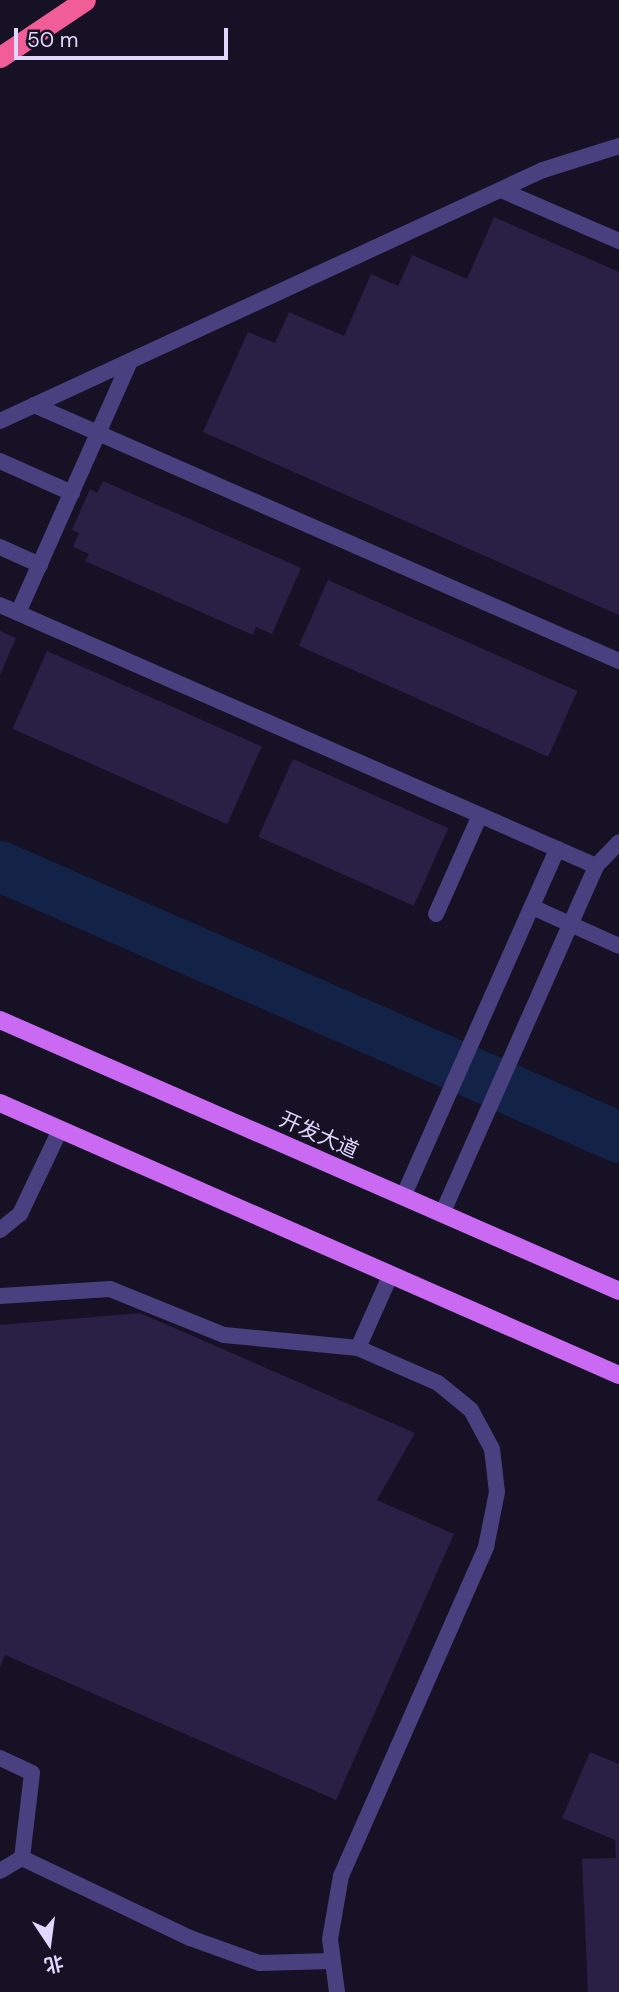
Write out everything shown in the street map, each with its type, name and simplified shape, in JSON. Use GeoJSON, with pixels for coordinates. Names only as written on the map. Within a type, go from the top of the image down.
{"type":"FeatureCollection","features":[{"type":"Feature","properties":{"kind":"highway"},"geometry":{"type":"LineString","coordinates":[[0,57],[85,0]]}},
{"type":"Feature","properties":{"kind":"main road","name":"开发大道"},"geometry":{"type":"LineString","coordinates":[[0,1020],[619,1291]]}},
{"type":"Feature","properties":{"kind":"main road"},"geometry":{"type":"LineString","coordinates":[[0,1104],[619,1374]]}},
{"type":"Feature","properties":{"kind":"lane"},"geometry":{"type":"LineString","coordinates":[[0,421],[501,190],[619,146]]}},
{"type":"Feature","properties":{"kind":"lane"},"geometry":{"type":"LineString","coordinates":[[501,190],[619,242]]}},
{"type":"Feature","properties":{"kind":"lane"},"geometry":{"type":"LineString","coordinates":[[18,613],[130,361]]}},
{"type":"Feature","properties":{"kind":"lane"},"geometry":{"type":"LineString","coordinates":[[34,405],[619,661]]}},
{"type":"Feature","properties":{"kind":"lane"},"geometry":{"type":"LineString","coordinates":[[0,461],[72,493]]}},
{"type":"Feature","properties":{"kind":"lane"},"geometry":{"type":"LineString","coordinates":[[0,547],[40,565]]}},
{"type":"Feature","properties":{"kind":"lane"},"geometry":{"type":"LineString","coordinates":[[0,605],[596,866]]}},
{"type":"Feature","properties":{"kind":"lane"},"geometry":{"type":"LineString","coordinates":[[436,914],[480,815]]}},
{"type":"Feature","properties":{"kind":"lane"},"geometry":{"type":"LineString","coordinates":[[442,1214],[596,866],[619,842]]}},
{"type":"Feature","properties":{"kind":"lane"},"geometry":{"type":"LineString","coordinates":[[403,1196],[557,849]]}},
{"type":"Feature","properties":{"kind":"lane"},"geometry":{"type":"LineString","coordinates":[[532,907],[619,946]]}},
{"type":"Feature","properties":{"kind":"lane"},"geometry":{"type":"LineString","coordinates":[[0,1230],[20,1214],[60,1130]]}},
{"type":"Feature","properties":{"kind":"lane"},"geometry":{"type":"LineString","coordinates":[[358,1348],[391,1275]]}},
{"type":"Feature","properties":{"kind":"lane"},"geometry":{"type":"LineString","coordinates":[[0,1296],[110,1289],[223,1335],[358,1348],[438,1383],[471,1410],[492,1448],[497,1492],[486,1547],[341,1876],[331,1961],[337,1992]]}},
{"type":"Feature","properties":{"kind":"lane"},"geometry":{"type":"LineString","coordinates":[[0,1758],[32,1773],[22,1858]]}},
{"type":"Feature","properties":{"kind":"lane"},"geometry":{"type":"LineString","coordinates":[[22,1858],[190,1938],[260,1963],[331,1961]]}},
{"type":"Feature","properties":{"kind":"lane"},"geometry":{"type":"LineString","coordinates":[[0,1871],[22,1858]]}},
{"type":"Feature","properties":{"kind":"building"},"geometry":{"type":"Polygon","coordinates":[[[494,217],[619,272],[619,615],[203,432],[248,332],[275,343],[289,312],[344,336],[371,274],[398,286],[412,255],[467,279],[494,217]]]}},
{"type":"Feature","properties":{"kind":"building"},"geometry":{"type":"Polygon","coordinates":[[[103,481],[301,568],[272,634],[256,627],[253,635],[85,561],[89,554],[73,547],[79,533],[72,530],[90,489],[97,493],[103,481]]]}},
{"type":"Feature","properties":{"kind":"building"},"geometry":{"type":"Polygon","coordinates":[[[328,580],[577,691],[548,757],[299,646],[328,580]]]}},
{"type":"Feature","properties":{"kind":"building"},"geometry":{"type":"Polygon","coordinates":[[[0,631],[16,638],[0,675],[0,631]]]}},
{"type":"Feature","properties":{"kind":"building"},"geometry":{"type":"Polygon","coordinates":[[[47,651],[262,747],[227,824],[12,729],[47,651]]]}},
{"type":"Feature","properties":{"kind":"building"},"geometry":{"type":"Polygon","coordinates":[[[293,759],[448,828],[414,906],[258,837],[293,759]]]}},
{"type":"Feature","properties":{"kind":"building"},"geometry":{"type":"Polygon","coordinates":[[[140,1313],[415,1433],[377,1500],[454,1534],[336,1800],[5,1655],[0,1667],[0,1325],[140,1313]]]}},
{"type":"Feature","properties":{"kind":"building"},"geometry":{"type":"Polygon","coordinates":[[[590,1752],[619,1764],[619,1992],[588,1992],[582,1859],[616,1858],[615,1840],[562,1818],[590,1752]]]}},
{"type":"Feature","properties":{"kind":"waterway"},"geometry":{"type":"LineString","coordinates":[[0,866],[619,1137]]}}]}
